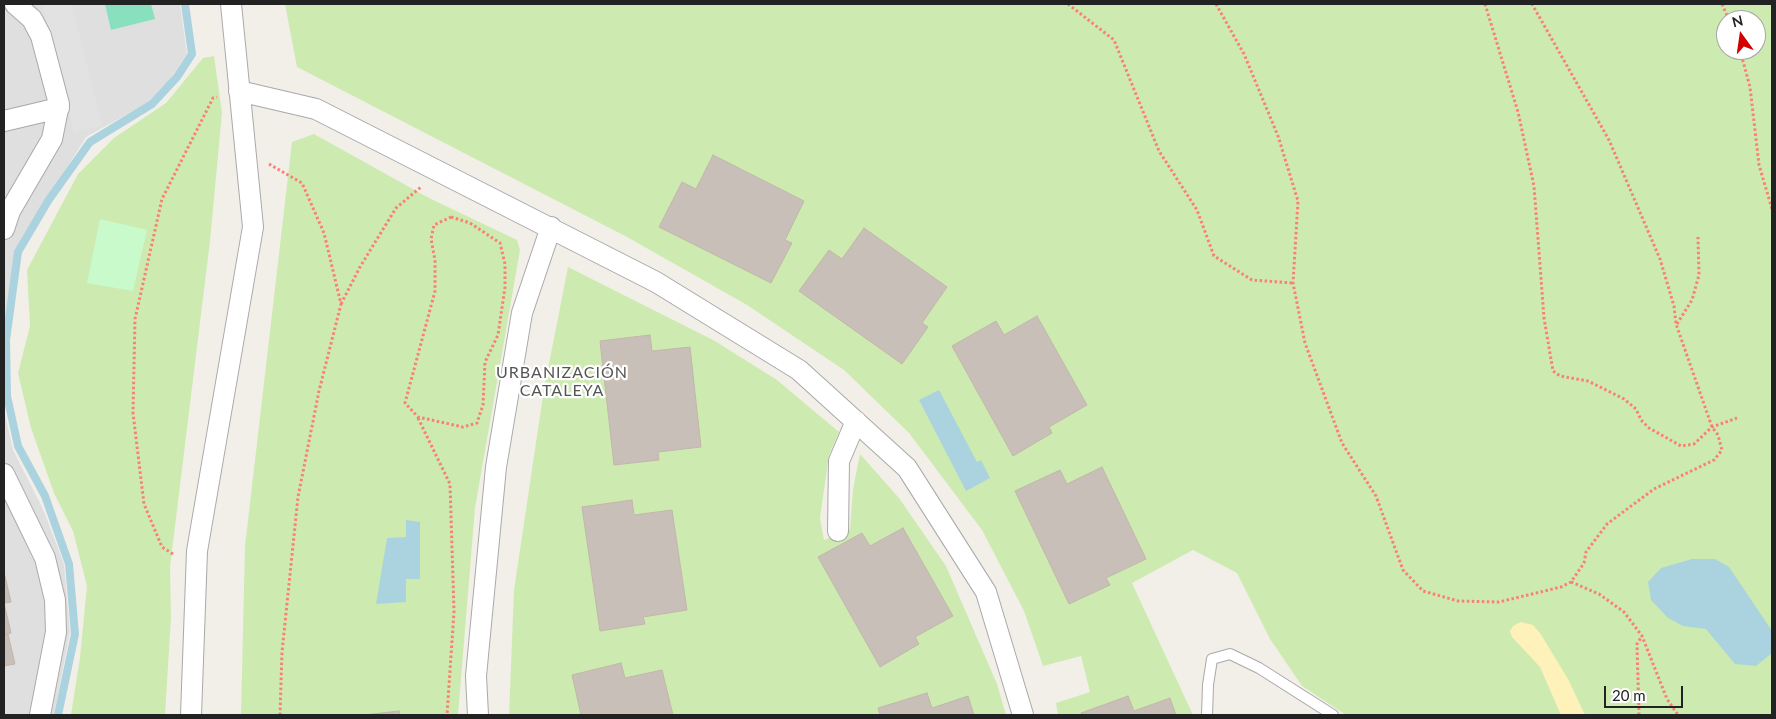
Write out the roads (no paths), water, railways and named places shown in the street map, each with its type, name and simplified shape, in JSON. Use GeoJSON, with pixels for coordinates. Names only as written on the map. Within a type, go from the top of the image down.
{"type":"FeatureCollection","features":[{"type":"Feature","properties":{"kind":"street"},"geometry":{"type":"LineString","coordinates":[[4,229],[10,211],[52,139],[60,104],[42,36],[32,19],[15,4]]}},
{"type":"Feature","properties":{"kind":"street"},"geometry":{"type":"LineString","coordinates":[[191,715],[197,551],[253,227],[231,4]]}},
{"type":"Feature","properties":{"kind":"street"},"geometry":{"type":"LineString","coordinates":[[239,90],[316,108],[656,282],[799,370],[907,468],[986,592],[1023,715]]}},
{"type":"Feature","properties":{"kind":"street"},"geometry":{"type":"LineString","coordinates":[[4,120],[59,108]]}},
{"type":"Feature","properties":{"kind":"street"},"geometry":{"type":"LineString","coordinates":[[478,715],[476,676],[496,467],[522,313],[551,227]]}},
{"type":"Feature","properties":{"kind":"street"},"geometry":{"type":"LineString","coordinates":[[838,530],[838,461],[856,422]]}},
{"type":"Feature","properties":{"kind":"street"},"geometry":{"type":"LineString","coordinates":[[4,474],[45,558],[55,600],[56,632],[40,715]]}},
{"type":"Feature","properties":{"kind":"lane"},"geometry":{"type":"LineString","coordinates":[[1207,715],[1208,685],[1212,659],[1230,654],[1259,668],[1334,715]]}},
{"type":"Feature","properties":{"kind":"water"},"geometry":{"type":"Polygon","coordinates":[[[939,390],[977,462],[981,460],[990,478],[966,491],[919,400],[939,390]]]}},
{"type":"Feature","properties":{"kind":"water"},"geometry":{"type":"Polygon","coordinates":[[[406,520],[420,522],[420,579],[406,579],[406,602],[376,604],[387,538],[406,537],[406,520]]]}},
{"type":"Feature","properties":{"kind":"water"},"geometry":{"type":"Polygon","coordinates":[[[1692,559],[1715,559],[1729,567],[1772,631],[1772,653],[1756,666],[1735,664],[1706,629],[1683,626],[1668,618],[1651,600],[1648,582],[1661,568],[1692,559]]]}},
{"type":"Feature","properties":{"kind":"waterway"},"geometry":{"type":"LineString","coordinates":[[58,715],[75,634],[69,564],[45,496],[18,446],[7,396],[6,340],[18,252],[48,201],[90,142],[152,104],[177,77],[192,54],[185,4]]}},
{"type":"Feature","properties":{"kind":"district","name":"URBANIZACIÓN CATALEYA"},"geometry":{"type":"Point","coordinates":[562,382]}}]}
